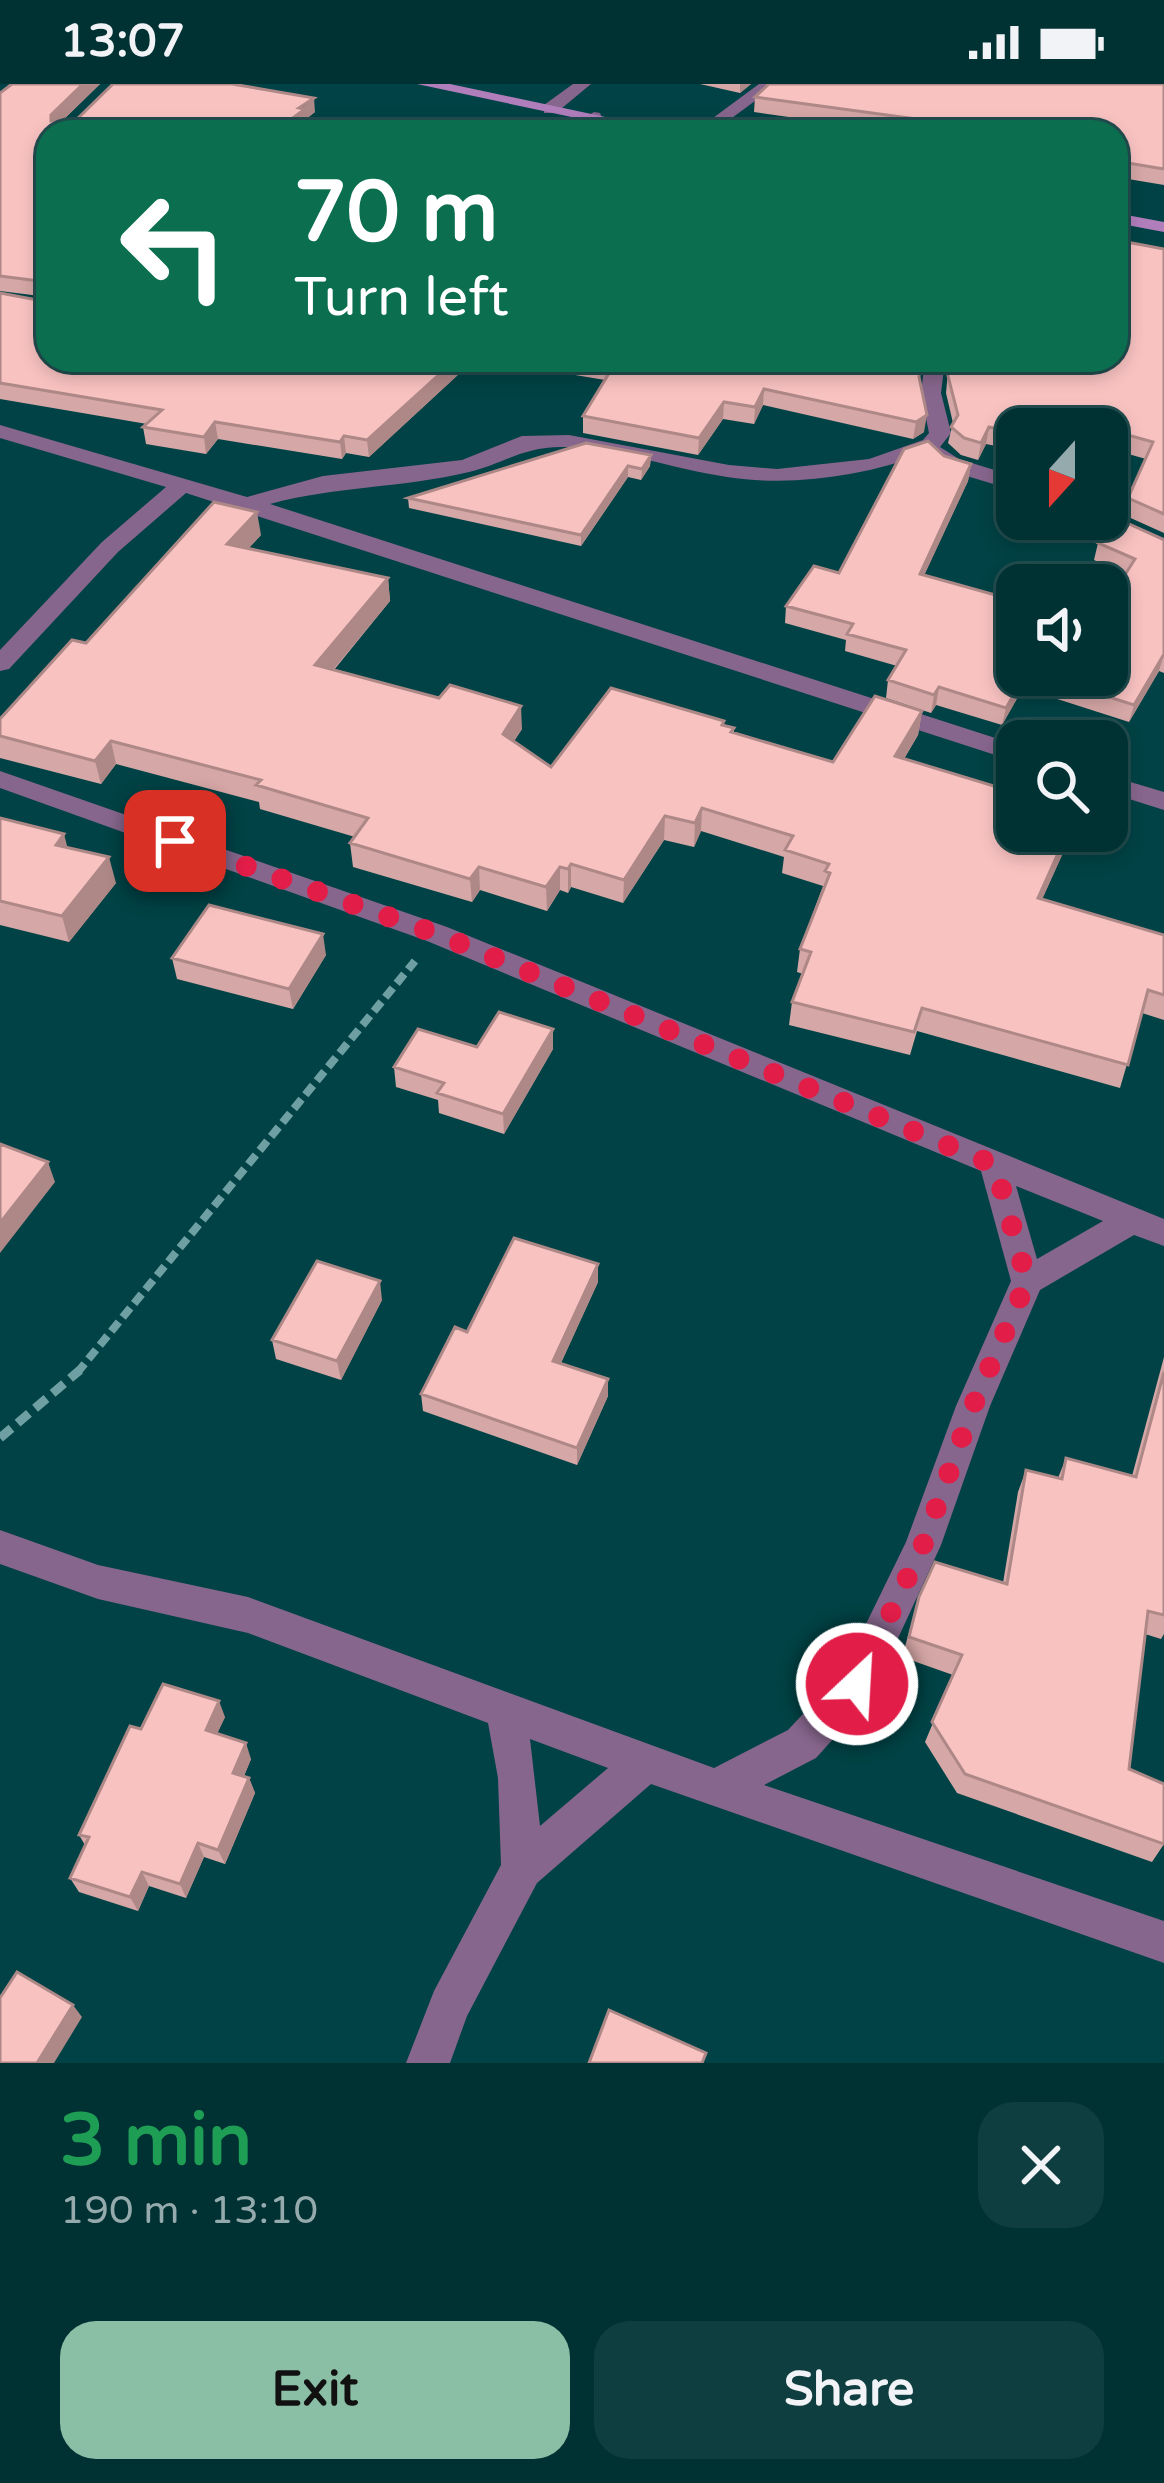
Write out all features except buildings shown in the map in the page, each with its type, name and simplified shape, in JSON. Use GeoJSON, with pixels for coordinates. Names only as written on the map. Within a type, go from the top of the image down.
{"type":"FeatureCollection","features":[{"type":"Feature","properties":{"kind":"main road"},"geometry":{"type":"LineString","coordinates":[[425,84],[582,120]]}},
{"type":"Feature","properties":{"kind":"main road"},"geometry":{"type":"LineString","coordinates":[[1128,220],[1164,227]]}},
{"type":"Feature","properties":{"kind":"street"},"geometry":{"type":"LineString","coordinates":[[550,109],[583,84]]}},
{"type":"Feature","properties":{"kind":"street"},"geometry":{"type":"LineString","coordinates":[[720,120],[770,84]]}},
{"type":"Feature","properties":{"kind":"street"},"geometry":{"type":"LineString","coordinates":[[247,504],[323,483],[466,466],[521,442],[569,441],[729,471],[777,475],[872,465],[931,446],[940,433],[931,393],[934,372]]}},
{"type":"Feature","properties":{"kind":"street"},"geometry":{"type":"LineString","coordinates":[[0,431],[247,504],[996,747]]}},
{"type":"Feature","properties":{"kind":"street"},"geometry":{"type":"LineString","coordinates":[[931,446],[951,464],[996,478]]}},
{"type":"Feature","properties":{"kind":"street"},"geometry":{"type":"LineString","coordinates":[[0,664],[110,547],[183,484]]}},
{"type":"Feature","properties":{"kind":"street"},"geometry":{"type":"LineString","coordinates":[[1128,530],[1164,547]]}},
{"type":"Feature","properties":{"kind":"street"},"geometry":{"type":"LineString","coordinates":[[0,779],[437,934],[1149,1226]]}},
{"type":"Feature","properties":{"kind":"street"},"geometry":{"type":"LineString","coordinates":[[1128,790],[1164,802]]}},
{"type":"Feature","properties":{"kind":"street"},"geometry":{"type":"LineString","coordinates":[[715,1788],[802,1744],[857,1684],[923,1545],[973,1406],[1027,1281],[995,1165]]}},
{"type":"Feature","properties":{"kind":"street"},"geometry":{"type":"LineString","coordinates":[[1027,1281],[1149,1226]]}},
{"type":"Feature","properties":{"kind":"street"},"geometry":{"type":"LineString","coordinates":[[0,1547],[98,1582],[248,1615],[715,1788],[1164,1942]]}},
{"type":"Feature","properties":{"kind":"street"},"geometry":{"type":"LineString","coordinates":[[506,1710],[518,1778],[522,1868]]}},
{"type":"Feature","properties":{"kind":"street"},"geometry":{"type":"LineString","coordinates":[[428,2063],[449,2006],[522,1868],[646,1762]]}},
{"type":"Feature","properties":{"kind":"path"},"geometry":{"type":"LineString","coordinates":[[0,1438],[26,1422],[83,1368],[136,1308],[190,1234],[437,934]]}},
{"type":"Feature","properties":{"kind":"route"},"geometry":{"type":"LineString","coordinates":[[175,841],[437,934],[995,1165],[1027,1281],[973,1406],[923,1545],[857,1684]]}}]}
